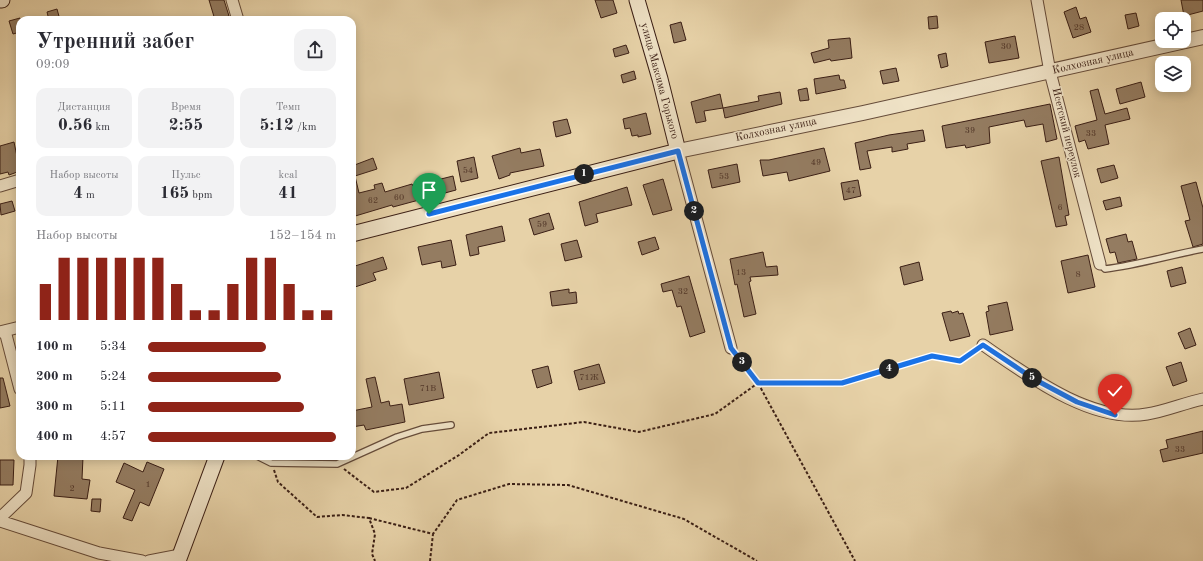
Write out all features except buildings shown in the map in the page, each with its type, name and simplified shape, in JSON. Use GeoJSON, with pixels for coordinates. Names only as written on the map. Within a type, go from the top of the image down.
{"type":"FeatureCollection","features":[{"type":"Feature","properties":{"kind":"main road","name":"улица Максима Горького"},"geometry":{"type":"LineString","coordinates":[[637,0],[660,79],[678,151]]}},
{"type":"Feature","properties":{"kind":"main road","name":"Колхозная улица"},"geometry":{"type":"LineString","coordinates":[[356,233],[678,151]]}},
{"type":"Feature","properties":{"kind":"main road"},"geometry":{"type":"LineString","coordinates":[[179,558],[216,460]]}},
{"type":"Feature","properties":{"kind":"street"},"geometry":{"type":"LineString","coordinates":[[232,0],[237,16]]}},
{"type":"Feature","properties":{"kind":"street","name":"Исетский переулок"},"geometry":{"type":"LineString","coordinates":[[1037,0],[1050,72],[1100,264]]}},
{"type":"Feature","properties":{"kind":"street","name":"Колхозная улица"},"geometry":{"type":"LineString","coordinates":[[678,151],[1050,72],[1203,37]]}},
{"type":"Feature","properties":{"kind":"street","name":"улица Максима Горького"},"geometry":{"type":"LineString","coordinates":[[678,151],[731,348]]}},
{"type":"Feature","properties":{"kind":"street"},"geometry":{"type":"LineString","coordinates":[[0,186],[16,181]]}},
{"type":"Feature","properties":{"kind":"street"},"geometry":{"type":"LineString","coordinates":[[16,328],[2,332],[16,376]]}},
{"type":"Feature","properties":{"kind":"street"},"geometry":{"type":"LineString","coordinates":[[983,345],[1040,382],[1077,402],[1115,415],[1147,415],[1202,399]]}},
{"type":"Feature","properties":{"kind":"street"},"geometry":{"type":"LineString","coordinates":[[30,460],[26,493],[0,520],[99,553],[142,561]]}},
{"type":"Feature","properties":{"kind":"street"},"geometry":{"type":"LineString","coordinates":[[149,561],[179,558]]}},
{"type":"Feature","properties":{"kind":"lane"},"geometry":{"type":"LineString","coordinates":[[1100,264],[1105,269],[1123,267],[1173,254],[1203,249]]}},
{"type":"Feature","properties":{"kind":"lane"},"geometry":{"type":"LineString","coordinates":[[356,455],[397,437],[422,429],[451,425]]}},
{"type":"Feature","properties":{"kind":"lane"},"geometry":{"type":"LineString","coordinates":[[265,460],[271,463],[336,464],[345,460]]}},
{"type":"Feature","properties":{"kind":"path"},"geometry":{"type":"LineString","coordinates":[[336,464],[374,492],[406,488],[459,455],[489,433],[584,422],[639,432],[715,414],[758,383],[842,383],[932,356],[960,361],[983,345]]}},
{"type":"Feature","properties":{"kind":"path"},"geometry":{"type":"LineString","coordinates":[[731,348],[758,383],[855,561]]}},
{"type":"Feature","properties":{"kind":"path"},"geometry":{"type":"LineString","coordinates":[[271,463],[278,482],[317,517],[342,515],[369,518],[433,534]]}},
{"type":"Feature","properties":{"kind":"path"},"geometry":{"type":"LineString","coordinates":[[430,561],[433,534],[457,500],[509,484],[568,485],[684,518],[757,561]]}},
{"type":"Feature","properties":{"kind":"path"},"geometry":{"type":"LineString","coordinates":[[369,518],[375,534],[372,554],[375,561]]}},
{"type":"Feature","properties":{"kind":"route"},"geometry":{"type":"LineString","coordinates":[[429,214],[678,151],[731,348],[758,383],[782,381],[842,383],[932,356],[960,361],[983,345],[1034,379],[1077,402],[1115,415]]}}]}
